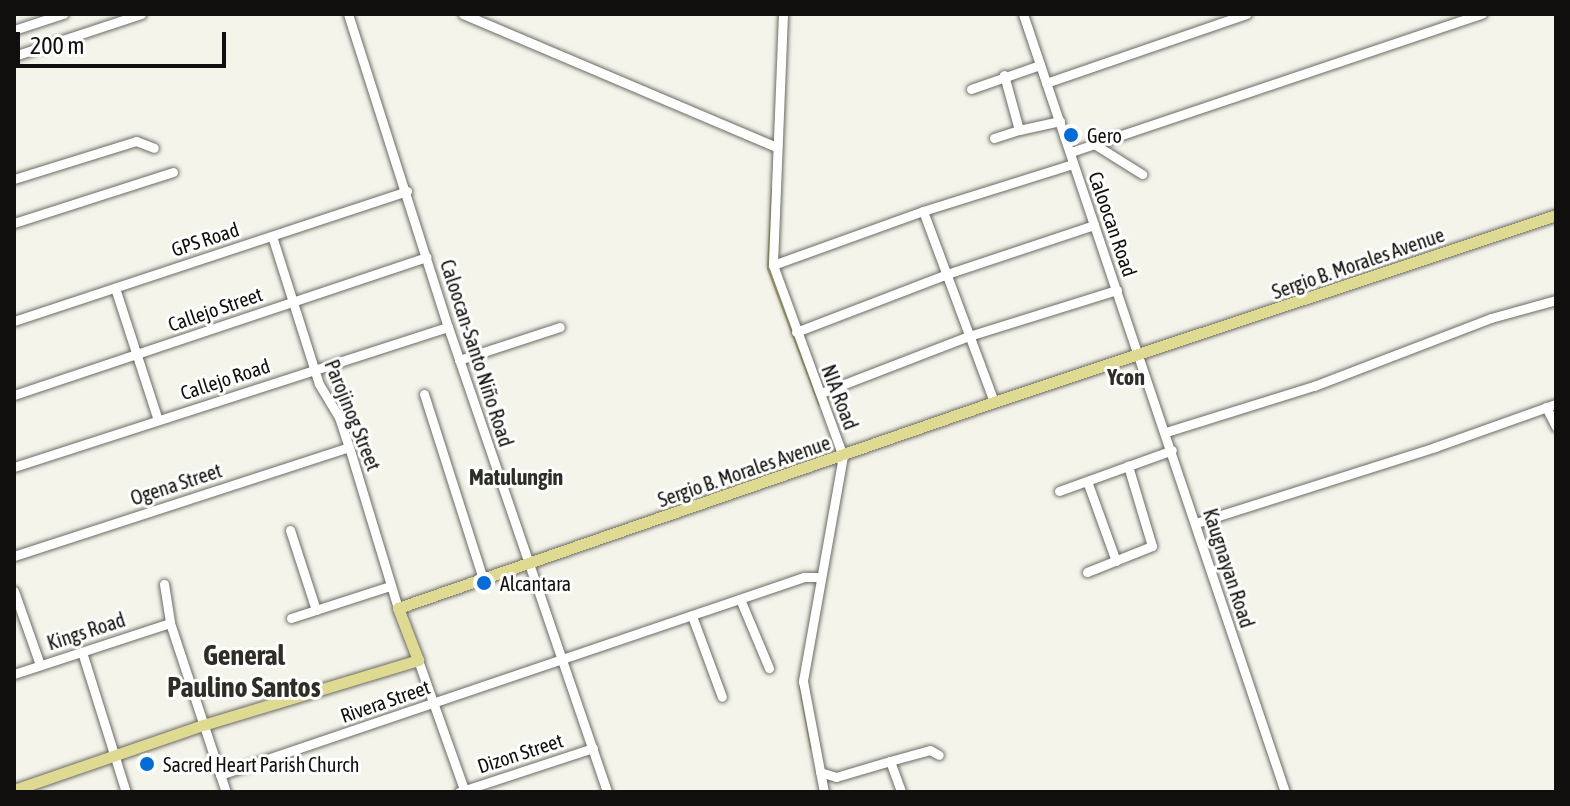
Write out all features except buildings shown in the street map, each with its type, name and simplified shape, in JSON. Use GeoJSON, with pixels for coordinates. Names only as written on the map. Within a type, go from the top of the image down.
{"type":"FeatureCollection","features":[{"type":"Feature","properties":{"kind":"main road","name":"Sergio B. Morales Avenue"},"geometry":{"type":"LineString","coordinates":[[398,608],[994,402],[1556,215]]}},
{"type":"Feature","properties":{"kind":"main road"},"geometry":{"type":"LineString","coordinates":[[14,790],[30,789],[203,725],[418,660],[398,608]]}},
{"type":"Feature","properties":{"kind":"street"},"geometry":{"type":"LineString","coordinates":[[14,30],[63,14]]}},
{"type":"Feature","properties":{"kind":"street"},"geometry":{"type":"LineString","coordinates":[[14,56],[141,14]]}},
{"type":"Feature","properties":{"kind":"street","name":"Caloocan-Santo Niño Road"},"geometry":{"type":"LineString","coordinates":[[348,14],[448,327],[607,792]]}},
{"type":"Feature","properties":{"kind":"street"},"geometry":{"type":"LineString","coordinates":[[463,14],[777,147]]}},
{"type":"Feature","properties":{"kind":"street","name":"NIA Road"},"geometry":{"type":"LineString","coordinates":[[783,14],[773,265],[843,456],[817,577],[803,681],[824,792]]}},
{"type":"Feature","properties":{"kind":"street","name":"Caloocan Road"},"geometry":{"type":"LineString","coordinates":[[1023,14],[1141,355]]}},
{"type":"Feature","properties":{"kind":"street"},"geometry":{"type":"LineString","coordinates":[[1046,83],[1246,14]]}},
{"type":"Feature","properties":{"kind":"street"},"geometry":{"type":"LineString","coordinates":[[1071,152],[1464,17],[1482,14]]}},
{"type":"Feature","properties":{"kind":"street"},"geometry":{"type":"LineString","coordinates":[[971,89],[1040,65]]}},
{"type":"Feature","properties":{"kind":"street"},"geometry":{"type":"LineString","coordinates":[[1004,75],[1019,130]]}},
{"type":"Feature","properties":{"kind":"street"},"geometry":{"type":"LineString","coordinates":[[994,138],[1060,121]]}},
{"type":"Feature","properties":{"kind":"street"},"geometry":{"type":"LineString","coordinates":[[14,179],[136,141],[154,148]]}},
{"type":"Feature","properties":{"kind":"street"},"geometry":{"type":"LineString","coordinates":[[1094,144],[1142,174]]}},
{"type":"Feature","properties":{"kind":"street"},"geometry":{"type":"LineString","coordinates":[[773,265],[923,211],[1073,164]]}},
{"type":"Feature","properties":{"kind":"street"},"geometry":{"type":"LineString","coordinates":[[14,223],[173,172]]}},
{"type":"Feature","properties":{"kind":"street","name":"GPS Road"},"geometry":{"type":"LineString","coordinates":[[14,321],[407,191]]}},
{"type":"Feature","properties":{"kind":"street"},"geometry":{"type":"LineString","coordinates":[[923,211],[994,402]]}},
{"type":"Feature","properties":{"kind":"street"},"geometry":{"type":"LineString","coordinates":[[796,332],[947,274],[1094,225]]}},
{"type":"Feature","properties":{"kind":"street","name":"Parojinog Street"},"geometry":{"type":"LineString","coordinates":[[272,236],[314,369],[349,447],[398,608]]}},
{"type":"Feature","properties":{"kind":"street","name":"Callejo Street"},"geometry":{"type":"LineString","coordinates":[[14,395],[427,257]]}},
{"type":"Feature","properties":{"kind":"street"},"geometry":{"type":"LineString","coordinates":[[115,288],[158,420]]}},
{"type":"Feature","properties":{"kind":"street"},"geometry":{"type":"LineString","coordinates":[[821,393],[969,336],[1117,290]]}},
{"type":"Feature","properties":{"kind":"street"},"geometry":{"type":"LineString","coordinates":[[1166,432],[1314,386],[1491,318],[1556,300]]}},
{"type":"Feature","properties":{"kind":"street","name":"Callejo Road"},"geometry":{"type":"LineString","coordinates":[[14,467],[448,327]]}},
{"type":"Feature","properties":{"kind":"street"},"geometry":{"type":"LineString","coordinates":[[459,360],[560,327]]}},
{"type":"Feature","properties":{"kind":"street","name":"Kaugnayan Road"},"geometry":{"type":"LineString","coordinates":[[1141,355],[1285,792]]}},
{"type":"Feature","properties":{"kind":"street"},"geometry":{"type":"LineString","coordinates":[[424,394],[483,579]]}},
{"type":"Feature","properties":{"kind":"street"},"geometry":{"type":"LineString","coordinates":[[1196,523],[1435,447],[1551,406],[1556,427]]}},
{"type":"Feature","properties":{"kind":"street","name":"Ogena Street"},"geometry":{"type":"LineString","coordinates":[[14,556],[349,447]]}},
{"type":"Feature","properties":{"kind":"street"},"geometry":{"type":"LineString","coordinates":[[1059,491],[1172,450]]}},
{"type":"Feature","properties":{"kind":"street"},"geometry":{"type":"LineString","coordinates":[[1087,572],[1152,546],[1128,466]]}},
{"type":"Feature","properties":{"kind":"street"},"geometry":{"type":"LineString","coordinates":[[1087,481],[1116,561]]}},
{"type":"Feature","properties":{"kind":"street"},"geometry":{"type":"LineString","coordinates":[[290,530],[316,610]]}},
{"type":"Feature","properties":{"kind":"street","name":"Rivera Street"},"geometry":{"type":"LineString","coordinates":[[220,775],[740,599],[817,577]]}},
{"type":"Feature","properties":{"kind":"street"},"geometry":{"type":"LineString","coordinates":[[164,584],[170,623],[226,792]]}},
{"type":"Feature","properties":{"kind":"street"},"geometry":{"type":"LineString","coordinates":[[291,618],[390,586]]}},
{"type":"Feature","properties":{"kind":"street"},"geometry":{"type":"LineString","coordinates":[[14,591],[40,665]]}},
{"type":"Feature","properties":{"kind":"street"},"geometry":{"type":"LineString","coordinates":[[740,599],[769,668]]}},
{"type":"Feature","properties":{"kind":"street"},"geometry":{"type":"LineString","coordinates":[[692,616],[722,697]]}},
{"type":"Feature","properties":{"kind":"street","name":"Kings Road"},"geometry":{"type":"LineString","coordinates":[[14,674],[170,623]]}},
{"type":"Feature","properties":{"kind":"street"},"geometry":{"type":"LineString","coordinates":[[82,652],[126,792]]}},
{"type":"Feature","properties":{"kind":"street"},"geometry":{"type":"LineString","coordinates":[[418,660],[463,791]]}},
{"type":"Feature","properties":{"kind":"street","name":"Dizon Street"},"geometry":{"type":"LineString","coordinates":[[463,791],[593,748]]}},
{"type":"Feature","properties":{"kind":"street"},"geometry":{"type":"LineString","coordinates":[[820,772],[836,777],[930,750],[939,755]]}},
{"type":"Feature","properties":{"kind":"street"},"geometry":{"type":"LineString","coordinates":[[890,761],[901,792]]}},
{"type":"Feature","properties":{"kind":"waterway"},"geometry":{"type":"LineString","coordinates":[[772,189],[768,269],[819,405]]}},
{"type":"Feature","properties":{"kind":"waterway"},"geometry":{"type":"LineString","coordinates":[[800,687],[811,748]]}},
{"type":"Feature","properties":{"kind":"place","name":"Gero"},"geometry":{"type":"Point","coordinates":[1071,135]}},
{"type":"Feature","properties":{"kind":"place","name":"Alcantara"},"geometry":{"type":"Point","coordinates":[484,583]}},
{"type":"Feature","properties":{"kind":"place","name":"Sacred Heart Parish Church"},"geometry":{"type":"Point","coordinates":[147,764]}},
{"type":"Feature","properties":{"kind":"district","name":"Ycon"},"geometry":{"type":"Point","coordinates":[1126,378]}},
{"type":"Feature","properties":{"kind":"district","name":"Matulungin"},"geometry":{"type":"Point","coordinates":[516,478]}},
{"type":"Feature","properties":{"kind":"district","name":"General Paulino Santos"},"geometry":{"type":"Point","coordinates":[244,671]}}]}
